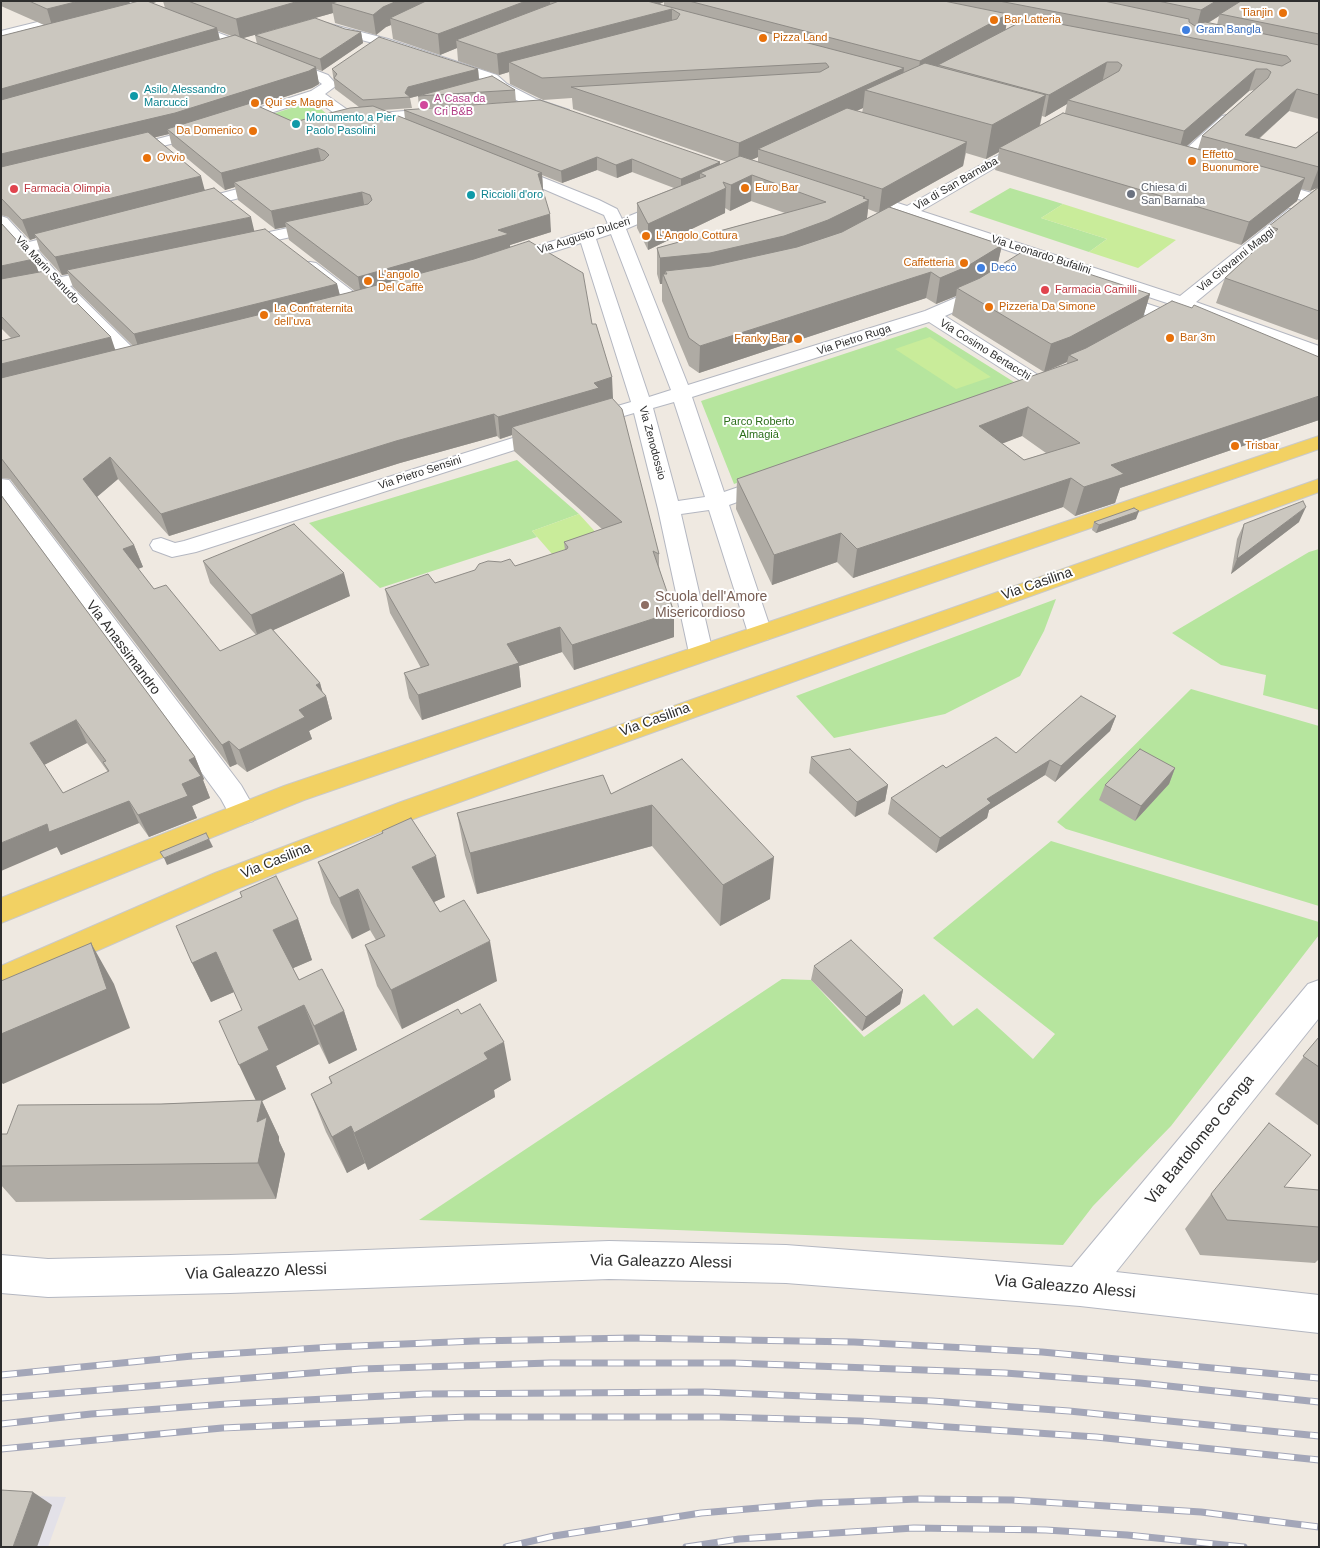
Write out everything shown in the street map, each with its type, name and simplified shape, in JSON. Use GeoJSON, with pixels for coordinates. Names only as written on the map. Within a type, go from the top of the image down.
{"type":"FeatureCollection","features":[{"type":"Feature","properties":{"kind":"main road"},"geometry":{"type":"LineString","coordinates":[[1,911],[311,787],[1319,442]]}},
{"type":"Feature","properties":{"kind":"main road","name":"Via Casilina"},"geometry":{"type":"LineString","coordinates":[[1,980],[226,882],[403,812],[1319,485]]}},
{"type":"Feature","properties":{"kind":"street"},"geometry":{"type":"LineString","coordinates":[[107,156],[157,143],[316,94],[330,85],[328,75],[239,46],[149,10],[126,3]]}},
{"type":"Feature","properties":{"kind":"street"},"geometry":{"type":"LineString","coordinates":[[125,16],[166,6]]}},
{"type":"Feature","properties":{"kind":"street"},"geometry":{"type":"LineString","coordinates":[[10,18],[49,36]]}},
{"type":"Feature","properties":{"kind":"street"},"geometry":{"type":"LineString","coordinates":[[336,18],[317,23],[492,78],[502,87],[542,106],[578,118]]}},
{"type":"Feature","properties":{"kind":"street"},"geometry":{"type":"LineString","coordinates":[[1,35],[31,28],[87,20],[49,36],[36,39]]}},
{"type":"Feature","properties":{"kind":"street"},"geometry":{"type":"LineString","coordinates":[[364,50],[391,32]]}},
{"type":"Feature","properties":{"kind":"street"},"geometry":{"type":"LineString","coordinates":[[215,53],[261,40]]}},
{"type":"Feature","properties":{"kind":"street"},"geometry":{"type":"LineString","coordinates":[[440,61],[457,54]]}},
{"type":"Feature","properties":{"kind":"street"},"geometry":{"type":"LineString","coordinates":[[477,85],[513,76]]}},
{"type":"Feature","properties":{"kind":"street"},"geometry":{"type":"LineString","coordinates":[[316,94],[350,118],[380,118],[453,111]]}},
{"type":"Feature","properties":{"kind":"street"},"geometry":{"type":"LineString","coordinates":[[414,114],[412,105],[420,100]]}},
{"type":"Feature","properties":{"kind":"street"},"geometry":{"type":"LineString","coordinates":[[512,108],[570,104]]}},
{"type":"Feature","properties":{"kind":"street"},"geometry":{"type":"LineString","coordinates":[[1180,162],[1241,107]]}},
{"type":"Feature","properties":{"kind":"street"},"geometry":{"type":"LineString","coordinates":[[380,118],[409,129]]}},
{"type":"Feature","properties":{"kind":"street","name":"Via di San Barnaba"},"geometry":{"type":"LineString","coordinates":[[908,212],[1041,135]]}},
{"type":"Feature","properties":{"kind":"street"},"geometry":{"type":"LineString","coordinates":[[157,143],[170,154]]}},
{"type":"Feature","properties":{"kind":"street"},"geometry":{"type":"LineString","coordinates":[[1164,157],[1199,167]]}},
{"type":"Feature","properties":{"kind":"street"},"geometry":{"type":"LineString","coordinates":[[967,161],[986,166]]}},
{"type":"Feature","properties":{"kind":"street"},"geometry":{"type":"LineString","coordinates":[[495,163],[606,209],[612,215],[616,227],[651,292],[681,394],[760,633]]}},
{"type":"Feature","properties":{"kind":"street"},"geometry":{"type":"LineString","coordinates":[[1246,180],[1317,197]]}},
{"type":"Feature","properties":{"kind":"street"},"geometry":{"type":"LineString","coordinates":[[175,210],[286,181]]}},
{"type":"Feature","properties":{"kind":"street"},"geometry":{"type":"LineString","coordinates":[[207,186],[236,209]]}},
{"type":"Feature","properties":{"kind":"street","name":"Via Leonardo Bufalini"},"geometry":{"type":"LineString","coordinates":[[846,191],[1183,303],[1319,353]]}},
{"type":"Feature","properties":{"kind":"street","name":"Via Augusto Dulceri"},"geometry":{"type":"LineString","coordinates":[[488,267],[616,227],[688,197]]}},
{"type":"Feature","properties":{"kind":"street","name":"Via Giovanni Maggi"},"geometry":{"type":"LineString","coordinates":[[1165,316],[1317,197]]}},
{"type":"Feature","properties":{"kind":"street"},"geometry":{"type":"LineString","coordinates":[[222,248],[337,223]]}},
{"type":"Feature","properties":{"kind":"street"},"geometry":{"type":"LineString","coordinates":[[257,226],[358,304]]}},
{"type":"Feature","properties":{"kind":"street","name":"Via Marin Sanudo"},"geometry":{"type":"LineString","coordinates":[[5,229],[26,248],[58,284],[143,359],[116,366]]}},
{"type":"Feature","properties":{"kind":"street"},"geometry":{"type":"LineString","coordinates":[[26,248],[91,231]]}},
{"type":"Feature","properties":{"kind":"street","name":"Via Zenodossio"},"geometry":{"type":"LineString","coordinates":[[587,237],[642,404],[669,509],[701,653]]}},
{"type":"Feature","properties":{"kind":"street","name":"Via Pietro Ruga"},"geometry":{"type":"LineString","coordinates":[[681,394],[931,315],[968,299],[1038,254]]}},
{"type":"Feature","properties":{"kind":"street","name":"Via Leonardo Bufalini"},"geometry":{"type":"LineString","coordinates":[[999,261],[1036,274]]}},
{"type":"Feature","properties":{"kind":"street"},"geometry":{"type":"LineString","coordinates":[[1,295],[126,269]]}},
{"type":"Feature","properties":{"kind":"street","name":"Via Leonardo Bufalini"},"geometry":{"type":"LineString","coordinates":[[1091,292],[1199,328]]}},
{"type":"Feature","properties":{"kind":"street"},"geometry":{"type":"LineString","coordinates":[[334,310],[377,299]]}},
{"type":"Feature","properties":{"kind":"street","name":"Via Cosimo Bertacchi"},"geometry":{"type":"LineString","coordinates":[[931,315],[1038,384]]}},
{"type":"Feature","properties":{"kind":"street"},"geometry":{"type":"LineString","coordinates":[[1138,333],[1165,316]]}},
{"type":"Feature","properties":{"kind":"street","name":"Via Pietro Sensini"},"geometry":{"type":"LineString","coordinates":[[161,545],[172,550],[188,548],[493,449],[681,394]]}},
{"type":"Feature","properties":{"kind":"street"},"geometry":{"type":"LineString","coordinates":[[669,509],[717,502],[788,476]]}},
{"type":"Feature","properties":{"kind":"street","name":"Via Anassimandro"},"geometry":{"type":"LineString","coordinates":[[1,485],[231,792],[243,813]]}},
{"type":"Feature","properties":{"kind":"street","name":"Via Bartolomeo Genga"},"geometry":{"type":"LineString","coordinates":[[1080,1287],[1319,994]]}},
{"type":"Feature","properties":{"kind":"street","name":"Via Galeazzo Alessi"},"geometry":{"type":"LineString","coordinates":[[1,1274],[58,1278],[230,1274],[609,1260],[786,1264],[1080,1287],[1319,1314]]}},
{"type":"Feature","properties":{"kind":"shaded area"},"geometry":{"type":"Polygon","coordinates":[[[1,1495],[66,1497],[48,1547],[1,1547],[1,1495]]]}},
{"type":"Feature","properties":{"kind":"green space"},"geometry":{"type":"Polygon","coordinates":[[[307,103],[314,103],[335,121],[241,124],[307,103]]]}},
{"type":"Feature","properties":{"kind":"green space"},"geometry":{"type":"Polygon","coordinates":[[[1010,188],[1063,204],[1041,218],[1107,239],[1089,252],[969,212],[1010,188]]]}},
{"type":"Feature","properties":{"kind":"green space"},"geometry":{"type":"Polygon","coordinates":[[[1063,204],[1176,240],[1138,268],[1089,252],[1107,239],[1041,218],[1063,204]]]}},
{"type":"Feature","properties":{"kind":"green space","name":"Parco Roberto Almagià"},"geometry":{"type":"Polygon","coordinates":[[[926,327],[1014,382],[734,484],[701,401],[926,327]]]}},
{"type":"Feature","properties":{"kind":"green space"},"geometry":{"type":"Polygon","coordinates":[[[930,337],[991,377],[956,389],[895,349],[930,337]]]}},
{"type":"Feature","properties":{"kind":"green space"},"geometry":{"type":"Polygon","coordinates":[[[517,460],[579,514],[532,531],[537,537],[380,588],[309,523],[517,460]]]}},
{"type":"Feature","properties":{"kind":"green space"},"geometry":{"type":"Polygon","coordinates":[[[579,514],[600,537],[552,554],[532,531],[579,514]]]}},
{"type":"Feature","properties":{"kind":"green space"},"geometry":{"type":"Polygon","coordinates":[[[1319,549],[1319,710],[1263,695],[1266,675],[1221,665],[1172,633],[1309,552],[1319,549]]]}},
{"type":"Feature","properties":{"kind":"green space"},"geometry":{"type":"Polygon","coordinates":[[[1056,599],[1044,631],[1020,676],[945,714],[834,738],[796,696],[1056,599]]]}},
{"type":"Feature","properties":{"kind":"green space"},"geometry":{"type":"Polygon","coordinates":[[[1191,689],[1319,726],[1319,906],[1066,829],[1057,822],[1191,689]]]}},
{"type":"Feature","properties":{"kind":"green space"},"geometry":{"type":"Polygon","coordinates":[[[1051,841],[1319,922],[1319,935],[1171,1126],[1093,1206],[1063,1245],[419,1220],[782,979],[811,980],[864,1037],[924,994],[953,1026],[977,1008],[1033,1059],[1055,1034],[933,938],[1051,841]]]}},
{"type":"Feature","properties":{"kind":"building"},"geometry":{"type":"Polygon","coordinates":[[[29,1],[79,1],[47,9],[29,1]]]}},
{"type":"Feature","properties":{"kind":"building"},"geometry":{"type":"Polygon","coordinates":[[[139,1],[147,1],[217,28],[1,89],[1,36],[139,1]]]}},
{"type":"Feature","properties":{"kind":"building"},"geometry":{"type":"Polygon","coordinates":[[[188,1],[299,1],[236,19],[188,1]]]}},
{"type":"Feature","properties":{"kind":"building"},"geometry":{"type":"Polygon","coordinates":[[[339,1],[397,1],[383,7],[373,15],[332,3],[339,1]]]}},
{"type":"Feature","properties":{"kind":"building"},"geometry":{"type":"Polygon","coordinates":[[[426,1],[526,1],[438,34],[390,18],[426,1]]]}},
{"type":"Feature","properties":{"kind":"building"},"geometry":{"type":"Polygon","coordinates":[[[559,1],[647,1],[904,68],[739,143],[571,87],[820,72],[829,67],[826,63],[542,78],[509,62],[677,19],[680,14],[672,9],[497,54],[456,40],[559,1]]]}},
{"type":"Feature","properties":{"kind":"building"},"geometry":{"type":"Polygon","coordinates":[[[689,1],[944,1],[1008,14],[920,61],[689,1]]]}},
{"type":"Feature","properties":{"kind":"building"},"geometry":{"type":"Polygon","coordinates":[[[999,1],[1104,1],[1189,19],[1189,22],[1195,26],[1205,22],[1319,45],[1319,95],[1297,89],[1245,135],[1296,148],[1319,131],[1319,167],[1202,136],[1268,78],[1271,72],[1267,69],[1256,69],[1184,131],[1068,100],[1119,71],[1122,65],[1118,62],[1107,62],[1049,95],[938,65],[1028,18],[1282,66],[1291,61],[1287,56],[999,1]]]}},
{"type":"Feature","properties":{"kind":"building"},"geometry":{"type":"Polygon","coordinates":[[[1158,1],[1216,1],[1201,10],[1158,1]]]}},
{"type":"Feature","properties":{"kind":"building"},"geometry":{"type":"Polygon","coordinates":[[[1241,1],[1319,1],[1319,34],[1220,14],[1241,1]]]}},
{"type":"Feature","properties":{"kind":"building"},"geometry":{"type":"Polygon","coordinates":[[[315,18],[345,29],[361,32],[320,59],[255,35],[315,18]]]}},
{"type":"Feature","properties":{"kind":"building"},"geometry":{"type":"Polygon","coordinates":[[[235,35],[316,67],[309,71],[175,113],[1,154],[1,100],[235,35]]]}},
{"type":"Feature","properties":{"kind":"building"},"geometry":{"type":"Polygon","coordinates":[[[379,37],[478,69],[408,87],[405,93],[410,97],[363,100],[334,78],[337,74],[332,69],[379,37]]]}},
{"type":"Feature","properties":{"kind":"building"},"geometry":{"type":"Polygon","coordinates":[[[925,63],[1046,95],[992,125],[865,90],[925,63]]]}},
{"type":"Feature","properties":{"kind":"building"},"geometry":{"type":"Polygon","coordinates":[[[492,76],[515,90],[418,96],[492,76]]]}},
{"type":"Feature","properties":{"kind":"building"},"geometry":{"type":"Polygon","coordinates":[[[540,100],[720,162],[681,179],[632,159],[616,165],[597,157],[561,171],[404,110],[540,100]]]}},
{"type":"Feature","properties":{"kind":"building"},"geometry":{"type":"Polygon","coordinates":[[[251,103],[294,122],[350,108],[373,106],[542,173],[538,174],[550,214],[498,230],[509,234],[358,277],[285,222],[368,204],[372,200],[370,195],[362,192],[271,211],[234,182],[324,160],[329,155],[325,151],[318,148],[221,173],[167,129],[251,103]]]}},
{"type":"Feature","properties":{"kind":"building"},"geometry":{"type":"Polygon","coordinates":[[[847,108],[967,142],[882,189],[758,149],[847,108]]]}},
{"type":"Feature","properties":{"kind":"building"},"geometry":{"type":"Polygon","coordinates":[[[1063,113],[1305,178],[1249,222],[999,148],[1063,113]]]}},
{"type":"Feature","properties":{"kind":"building"},"geometry":{"type":"Polygon","coordinates":[[[148,132],[201,176],[22,220],[1,198],[1,167],[148,132]]]}},
{"type":"Feature","properties":{"kind":"building"},"geometry":{"type":"Polygon","coordinates":[[[740,156],[865,197],[863,198],[869,200],[828,220],[784,236],[710,253],[660,258],[657,248],[826,202],[752,175],[731,185],[723,182],[726,188],[648,224],[637,203],[706,176],[700,173],[740,156]]]}},
{"type":"Feature","properties":{"kind":"building"},"geometry":{"type":"Polygon","coordinates":[[[1319,187],[1319,311],[1225,278],[1278,229],[1269,226],[1319,187]]]}},
{"type":"Feature","properties":{"kind":"building"},"geometry":{"type":"Polygon","coordinates":[[[214,188],[251,217],[55,257],[34,234],[214,188]]]}},
{"type":"Feature","properties":{"kind":"building"},"geometry":{"type":"Polygon","coordinates":[[[889,207],[1002,245],[966,267],[940,278],[931,272],[700,346],[689,338],[663,274],[667,274],[665,271],[711,266],[797,247],[842,232],[889,207]]]}},
{"type":"Feature","properties":{"kind":"building"},"geometry":{"type":"Polygon","coordinates":[[[1,223],[34,259],[1,266],[1,223]]]}},
{"type":"Feature","properties":{"kind":"building"},"geometry":{"type":"Polygon","coordinates":[[[265,229],[337,284],[134,334],[67,270],[265,229]]]}},
{"type":"Feature","properties":{"kind":"building"},"geometry":{"type":"Polygon","coordinates":[[[529,241],[583,273],[592,324],[596,324],[612,377],[594,383],[599,388],[498,417],[494,414],[396,441],[161,514],[110,457],[83,479],[134,545],[123,549],[154,589],[166,585],[220,651],[271,628],[320,683],[316,685],[326,696],[299,710],[305,717],[239,750],[229,741],[222,745],[1,458],[1,378],[347,293],[474,259],[529,241]]]}},
{"type":"Feature","properties":{"kind":"building"},"geometry":{"type":"Polygon","coordinates":[[[1022,252],[1150,294],[1070,337],[1051,344],[957,288],[980,278],[1022,252]]]}},
{"type":"Feature","properties":{"kind":"building"},"geometry":{"type":"Polygon","coordinates":[[[45,271],[111,337],[1,364],[1,341],[20,336],[1,316],[1,279],[45,271]]]}},
{"type":"Feature","properties":{"kind":"building"},"geometry":{"type":"Polygon","coordinates":[[[1172,301],[1192,308],[1194,305],[1319,357],[1319,396],[1111,465],[1124,474],[1084,487],[1071,478],[857,549],[841,533],[774,555],[737,479],[1078,360],[1069,355],[1086,348],[1172,301]],[[1028,407],[979,426],[1024,460],[1080,443],[1028,407]]]}},
{"type":"Feature","properties":{"kind":"building"},"geometry":{"type":"Polygon","coordinates":[[[612,398],[622,409],[659,554],[653,551],[674,612],[572,645],[560,627],[507,644],[519,663],[418,695],[404,673],[429,665],[385,589],[428,574],[435,583],[475,570],[479,564],[488,561],[501,562],[510,559],[515,566],[567,549],[568,547],[564,542],[622,522],[512,427],[612,398]]]}},
{"type":"Feature","properties":{"kind":"building"},"geometry":{"type":"Polygon","coordinates":[[[1,495],[195,757],[189,760],[201,776],[182,784],[188,796],[138,815],[129,801],[49,832],[47,824],[1,843],[1,495]],[[76,720],[30,743],[63,793],[109,771],[103,762],[106,761],[76,720]]]}},
{"type":"Feature","properties":{"kind":"building"},"geometry":{"type":"Polygon","coordinates":[[[1303,501],[1306,507],[1237,559],[1244,524],[1303,501]]]}},
{"type":"Feature","properties":{"kind":"building"},"geometry":{"type":"Polygon","coordinates":[[[1134,508],[1139,511],[1099,525],[1094,522],[1134,508]]]}},
{"type":"Feature","properties":{"kind":"building"},"geometry":{"type":"Polygon","coordinates":[[[294,524],[344,573],[251,615],[203,561],[294,524]]]}},
{"type":"Feature","properties":{"kind":"building"},"geometry":{"type":"Polygon","coordinates":[[[1081,696],[1116,716],[1061,766],[1050,760],[987,799],[991,803],[940,838],[891,798],[943,765],[946,768],[996,737],[1016,753],[1081,696]]]}},
{"type":"Feature","properties":{"kind":"building"},"geometry":{"type":"Polygon","coordinates":[[[850,749],[888,785],[857,802],[811,757],[850,749]]]}},
{"type":"Feature","properties":{"kind":"building"},"geometry":{"type":"Polygon","coordinates":[[[1140,749],[1175,768],[1141,806],[1105,785],[1140,749]]]}},
{"type":"Feature","properties":{"kind":"building"},"geometry":{"type":"Polygon","coordinates":[[[682,759],[774,857],[723,885],[652,805],[470,853],[457,813],[603,775],[611,794],[682,759]]]}},
{"type":"Feature","properties":{"kind":"building"},"geometry":{"type":"Polygon","coordinates":[[[411,818],[436,856],[412,867],[440,912],[464,900],[490,941],[391,990],[365,945],[385,936],[358,889],[339,898],[318,862],[383,833],[382,831],[411,818]]]}},
{"type":"Feature","properties":{"kind":"building"},"geometry":{"type":"Polygon","coordinates":[[[206,833],[209,839],[164,858],[160,852],[206,833]]]}},
{"type":"Feature","properties":{"kind":"building"},"geometry":{"type":"Polygon","coordinates":[[[276,876],[298,919],[273,930],[299,980],[322,969],[344,1011],[314,1026],[304,1005],[258,1027],[269,1050],[239,1065],[219,1021],[242,1010],[216,952],[192,963],[176,926],[242,897],[240,892],[276,876]]]}},
{"type":"Feature","properties":{"kind":"building"},"geometry":{"type":"Polygon","coordinates":[[[851,940],[903,990],[866,1017],[814,966],[851,940]]]}},
{"type":"Feature","properties":{"kind":"building"},"geometry":{"type":"Polygon","coordinates":[[[91,943],[107,989],[1,1034],[1,981],[91,943]]]}},
{"type":"Feature","properties":{"kind":"building"},"geometry":{"type":"Polygon","coordinates":[[[480,1004],[504,1042],[484,1053],[488,1059],[354,1133],[351,1126],[332,1137],[311,1094],[332,1083],[329,1077],[458,1009],[461,1014],[480,1004]]]}},
{"type":"Feature","properties":{"kind":"building"},"geometry":{"type":"Polygon","coordinates":[[[1319,1037],[1319,1067],[1303,1056],[1319,1037]]]}},
{"type":"Feature","properties":{"kind":"building"},"geometry":{"type":"Polygon","coordinates":[[[262,1100],[257,1122],[267,1117],[258,1163],[1,1166],[1,1134],[7,1134],[18,1105],[161,1104],[262,1100]]]}},
{"type":"Feature","properties":{"kind":"building"},"geometry":{"type":"Polygon","coordinates":[[[1269,1123],[1311,1155],[1284,1187],[1319,1190],[1319,1227],[1227,1220],[1211,1194],[1269,1123]]]}},
{"type":"Feature","properties":{"kind":"building"},"geometry":{"type":"Polygon","coordinates":[[[1,1490],[33,1492],[13,1547],[1,1547],[1,1490]]]}},
{"type":"Feature","properties":{"kind":"railway"},"geometry":{"type":"LineString","coordinates":[[1,1375],[192,1356],[333,1347],[475,1341],[632,1338],[854,1342],[1042,1352],[1319,1378]]}},
{"type":"Feature","properties":{"kind":"railway"},"geometry":{"type":"LineString","coordinates":[[1,1398],[361,1369],[550,1363],[733,1363],[1005,1373],[1140,1383],[1319,1402]]}},
{"type":"Feature","properties":{"kind":"railway"},"geometry":{"type":"LineString","coordinates":[[1,1424],[91,1414],[227,1404],[424,1394],[704,1392],[932,1401],[1069,1411],[1319,1436]]}},
{"type":"Feature","properties":{"kind":"railway"},"geometry":{"type":"LineString","coordinates":[[1,1449],[222,1428],[467,1417],[721,1417],[860,1421],[1096,1437],[1319,1460]]}},
{"type":"Feature","properties":{"kind":"railway"},"geometry":{"type":"LineString","coordinates":[[506,1547],[554,1536],[701,1513],[817,1503],[919,1499],[1012,1500],[1201,1512],[1319,1527]]}},
{"type":"Feature","properties":{"kind":"railway"},"geometry":{"type":"LineString","coordinates":[[686,1547],[739,1539],[914,1528],[1046,1530],[1127,1535],[1244,1547]]}},
{"type":"Feature","properties":{"kind":"place","name":"Tianjin"},"geometry":{"type":"Point","coordinates":[1283,13]}},
{"type":"Feature","properties":{"kind":"place","name":"Bar Latteria"},"geometry":{"type":"Point","coordinates":[994,20]}},
{"type":"Feature","properties":{"kind":"place","name":"Gram Bangla"},"geometry":{"type":"Point","coordinates":[1186,30]}},
{"type":"Feature","properties":{"kind":"place","name":"Pizza Land"},"geometry":{"type":"Point","coordinates":[763,38]}},
{"type":"Feature","properties":{"kind":"place","name":"Asilo Alessandro Marcucci"},"geometry":{"type":"Point","coordinates":[134,96]}},
{"type":"Feature","properties":{"kind":"place","name":"Qui se Magna"},"geometry":{"type":"Point","coordinates":[255,103]}},
{"type":"Feature","properties":{"kind":"place","name":"A Casa da Cri B&B"},"geometry":{"type":"Point","coordinates":[424,105]}},
{"type":"Feature","properties":{"kind":"place","name":"Monumento a Pier Paolo Pasolini"},"geometry":{"type":"Point","coordinates":[296,124]}},
{"type":"Feature","properties":{"kind":"place","name":"Da Domenico"},"geometry":{"type":"Point","coordinates":[253,131]}},
{"type":"Feature","properties":{"kind":"place","name":"Ovvio"},"geometry":{"type":"Point","coordinates":[147,158]}},
{"type":"Feature","properties":{"kind":"place","name":"Effetto Buonumore"},"geometry":{"type":"Point","coordinates":[1192,161]}},
{"type":"Feature","properties":{"kind":"place","name":"Euro Bar"},"geometry":{"type":"Point","coordinates":[745,188]}},
{"type":"Feature","properties":{"kind":"place","name":"Farmacia Olimpia"},"geometry":{"type":"Point","coordinates":[14,189]}},
{"type":"Feature","properties":{"kind":"place","name":"Chiesa di San Barnaba"},"geometry":{"type":"Point","coordinates":[1131,194]}},
{"type":"Feature","properties":{"kind":"place","name":"Riccioli d'oro"},"geometry":{"type":"Point","coordinates":[471,195]}},
{"type":"Feature","properties":{"kind":"place","name":"L'Angolo Cottura"},"geometry":{"type":"Point","coordinates":[646,236]}},
{"type":"Feature","properties":{"kind":"place","name":"Caffetteria"},"geometry":{"type":"Point","coordinates":[964,263]}},
{"type":"Feature","properties":{"kind":"place","name":"Decò"},"geometry":{"type":"Point","coordinates":[981,268]}},
{"type":"Feature","properties":{"kind":"place","name":"L'angolo Del Caffè"},"geometry":{"type":"Point","coordinates":[368,281]}},
{"type":"Feature","properties":{"kind":"place","name":"Farmacia Camilli"},"geometry":{"type":"Point","coordinates":[1045,290]}},
{"type":"Feature","properties":{"kind":"place","name":"Pizzeria Da Simone"},"geometry":{"type":"Point","coordinates":[989,307]}},
{"type":"Feature","properties":{"kind":"place","name":"La Confraternita dell'uva"},"geometry":{"type":"Point","coordinates":[264,315]}},
{"type":"Feature","properties":{"kind":"place","name":"Bar 3m"},"geometry":{"type":"Point","coordinates":[1170,338]}},
{"type":"Feature","properties":{"kind":"place","name":"Franky Bar"},"geometry":{"type":"Point","coordinates":[798,339]}},
{"type":"Feature","properties":{"kind":"place","name":"Trisbar"},"geometry":{"type":"Point","coordinates":[1235,446]}},
{"type":"Feature","properties":{"kind":"place","name":"Scuola dell'Amore Misericordioso"},"geometry":{"type":"Point","coordinates":[645,605]}}]}
